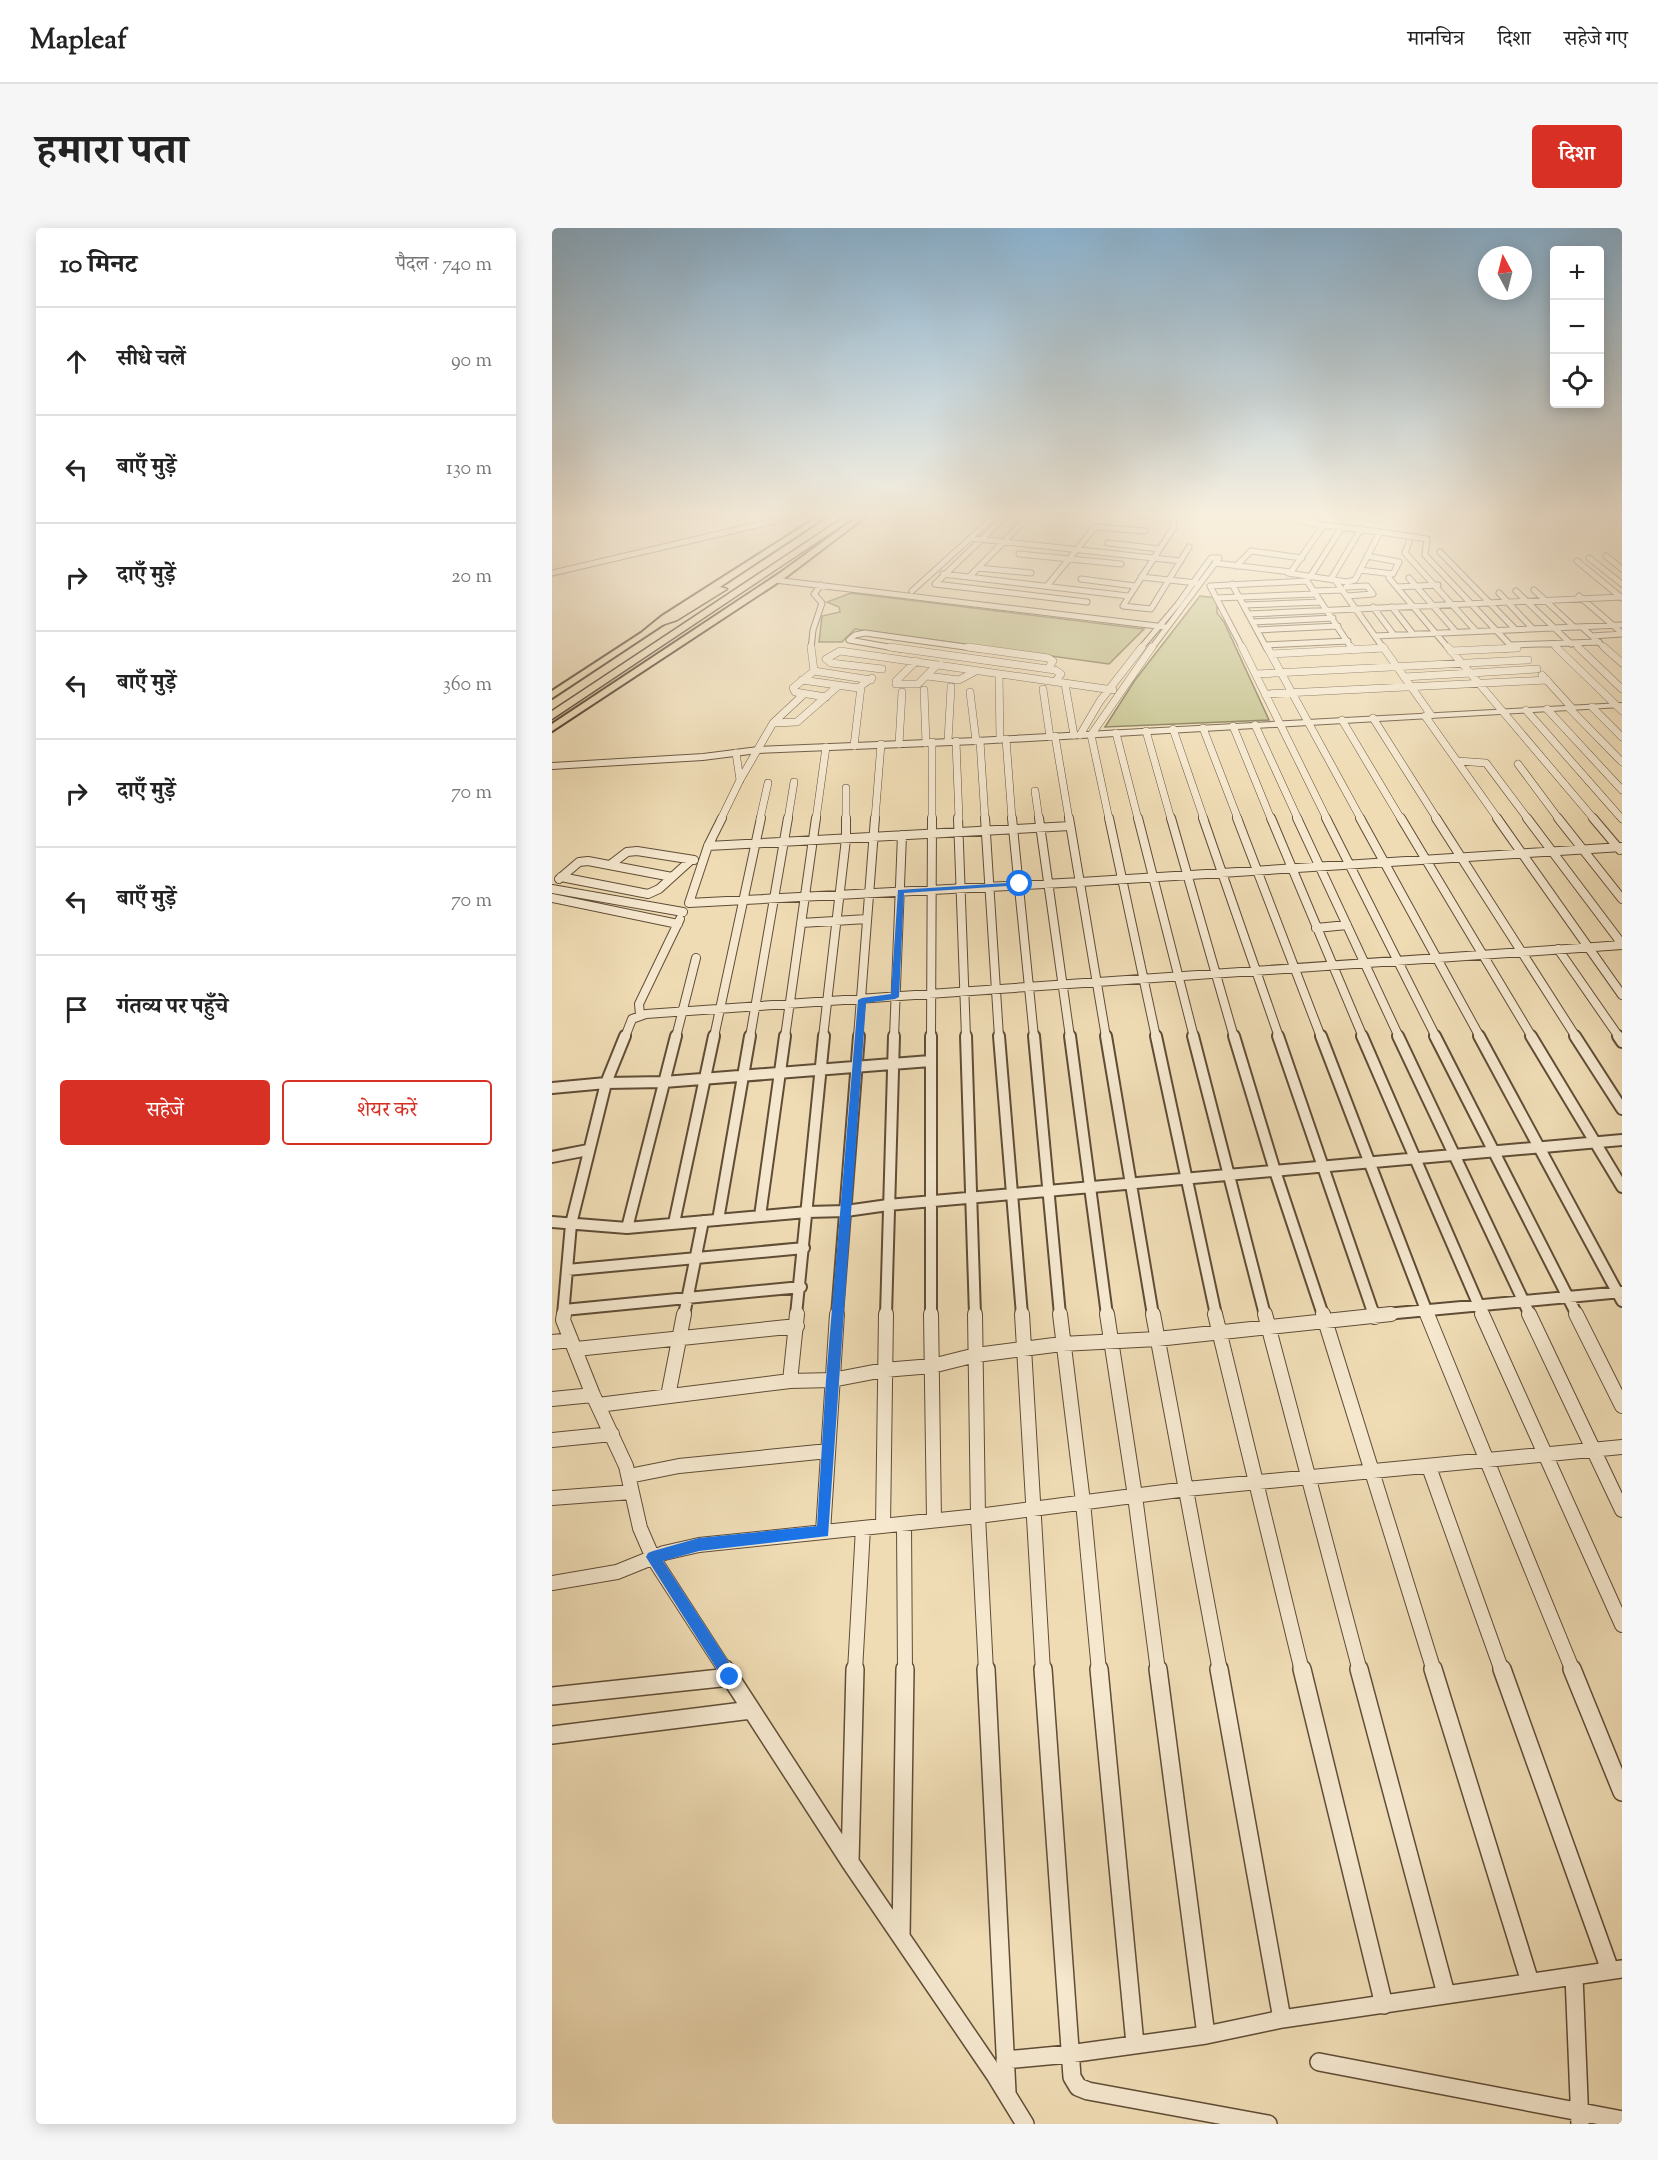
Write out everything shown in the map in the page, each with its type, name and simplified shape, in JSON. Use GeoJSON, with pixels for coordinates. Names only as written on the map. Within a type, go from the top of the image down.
{"type":"FeatureCollection","features":[{"type":"Feature","properties":{"kind":"highway"},"geometry":{"type":"LineString","coordinates":[[659,623],[674,618],[700,602]]}},
{"type":"Feature","properties":{"kind":"highway"},"geometry":{"type":"LineString","coordinates":[[552,706],[710,602]]}},
{"type":"Feature","properties":{"kind":"highway"},"geometry":{"type":"LineString","coordinates":[[552,716],[723,602]]}},
{"type":"Feature","properties":{"kind":"highway"},"geometry":{"type":"LineString","coordinates":[[693,634],[699,625],[731,602]]}},
{"type":"Feature","properties":{"kind":"main road"},"geometry":{"type":"LineString","coordinates":[[552,695],[691,602]]}},
{"type":"Feature","properties":{"kind":"main road"},"geometry":{"type":"LineString","coordinates":[[552,728],[741,602]]}},
{"type":"Feature","properties":{"kind":"street"},"geometry":{"type":"LineString","coordinates":[[814,671],[809,642],[822,602]]}},
{"type":"Feature","properties":{"kind":"street"},"geometry":{"type":"LineString","coordinates":[[975,602],[1165,624]]}},
{"type":"Feature","properties":{"kind":"street"},"geometry":{"type":"LineString","coordinates":[[1000,602],[1165,624]]}},
{"type":"Feature","properties":{"kind":"street"},"geometry":{"type":"LineString","coordinates":[[1125,602],[1123,606],[1150,609],[1154,602]]}},
{"type":"Feature","properties":{"kind":"street"},"geometry":{"type":"LineString","coordinates":[[1180,602],[1090,735],[1188,1179],[1219,1331],[1384,2005]]}},
{"type":"Feature","properties":{"kind":"street"},"geometry":{"type":"LineString","coordinates":[[1077,735],[1107,690],[1184,602]]}},
{"type":"Feature","properties":{"kind":"street"},"geometry":{"type":"LineString","coordinates":[[1219,602],[1396,960],[1496,1153],[1622,1406]]}},
{"type":"Feature","properties":{"kind":"street"},"geometry":{"type":"LineString","coordinates":[[552,1400],[596,1400],[668,1395],[790,1381],[832,1380],[884,1370],[932,1366],[976,1356],[1062,1344],[1157,1339],[1568,1296],[1620,1295],[1383,862],[1283,672],[1265,645],[1244,605],[1309,602]]}},
{"type":"Feature","properties":{"kind":"street"},"geometry":{"type":"LineString","coordinates":[[1321,602],[1353,650]]}},
{"type":"Feature","properties":{"kind":"street"},"geometry":{"type":"LineString","coordinates":[[1351,602],[1404,677],[1458,761],[1622,995]]}},
{"type":"Feature","properties":{"kind":"street"},"geometry":{"type":"LineString","coordinates":[[1410,602],[1620,849]]}},
{"type":"Feature","properties":{"kind":"street"},"geometry":{"type":"LineString","coordinates":[[1431,602],[1456,632]]}},
{"type":"Feature","properties":{"kind":"street"},"geometry":{"type":"LineString","coordinates":[[1248,614],[1480,602]]}},
{"type":"Feature","properties":{"kind":"street"},"geometry":{"type":"LineString","coordinates":[[1489,602],[1515,629]]}},
{"type":"Feature","properties":{"kind":"street"},"geometry":{"type":"LineString","coordinates":[[1508,602],[1533,629]]}},
{"type":"Feature","properties":{"kind":"street"},"geometry":{"type":"LineString","coordinates":[[1528,602],[1622,689]]}},
{"type":"Feature","properties":{"kind":"street"},"geometry":{"type":"LineString","coordinates":[[1548,602],[1574,627]]}},
{"type":"Feature","properties":{"kind":"street"},"geometry":{"type":"LineString","coordinates":[[1587,602],[1622,634]]}},
{"type":"Feature","properties":{"kind":"street"},"geometry":{"type":"LineString","coordinates":[[1470,603],[1510,645],[1516,647],[1622,762]]}},
{"type":"Feature","properties":{"kind":"street"},"geometry":{"type":"LineString","coordinates":[[1451,604],[1476,631]]}},
{"type":"Feature","properties":{"kind":"street"},"geometry":{"type":"LineString","coordinates":[[1392,607],[1413,634]]}},
{"type":"Feature","properties":{"kind":"street"},"geometry":{"type":"LineString","coordinates":[[1373,608],[1394,635]]}},
{"type":"Feature","properties":{"kind":"street"},"geometry":{"type":"LineString","coordinates":[[1253,622],[1333,618]]}},
{"type":"Feature","properties":{"kind":"street"},"geometry":{"type":"LineString","coordinates":[[1375,636],[1622,625]]}},
{"type":"Feature","properties":{"kind":"street"},"geometry":{"type":"LineString","coordinates":[[1257,630],[1338,626]]}},
{"type":"Feature","properties":{"kind":"street"},"geometry":{"type":"LineString","coordinates":[[1582,627],[1622,663]]}},
{"type":"Feature","properties":{"kind":"street"},"geometry":{"type":"LineString","coordinates":[[1048,669],[1053,661],[1051,659],[956,645],[859,633],[849,640],[1048,669],[1060,672],[1055,682]]}},
{"type":"Feature","properties":{"kind":"street"},"geometry":{"type":"LineString","coordinates":[[1592,636],[1622,634]]}},
{"type":"Feature","properties":{"kind":"street"},"geometry":{"type":"LineString","coordinates":[[871,656],[893,636]]}},
{"type":"Feature","properties":{"kind":"street"},"geometry":{"type":"LineString","coordinates":[[1265,645],[1348,641]]}},
{"type":"Feature","properties":{"kind":"street"},"geometry":{"type":"LineString","coordinates":[[1451,651],[1599,642]]}},
{"type":"Feature","properties":{"kind":"street"},"geometry":{"type":"LineString","coordinates":[[946,655],[956,645]]}},
{"type":"Feature","properties":{"kind":"street"},"geometry":{"type":"LineString","coordinates":[[1554,645],[1620,707]]}},
{"type":"Feature","properties":{"kind":"street"},"geometry":{"type":"LineString","coordinates":[[1271,654],[1384,648]]}},
{"type":"Feature","properties":{"kind":"street"},"geometry":{"type":"LineString","coordinates":[[882,669],[826,660],[840,651],[1120,692]]}},
{"type":"Feature","properties":{"kind":"street"},"geometry":{"type":"LineString","coordinates":[[802,680],[861,687],[893,658]]}},
{"type":"Feature","properties":{"kind":"street"},"geometry":{"type":"LineString","coordinates":[[1256,674],[1528,660]]}},
{"type":"Feature","properties":{"kind":"street"},"geometry":{"type":"LineString","coordinates":[[916,662],[896,681],[897,684],[915,685],[937,665]]}},
{"type":"Feature","properties":{"kind":"street"},"geometry":{"type":"LineString","coordinates":[[1404,677],[1537,669]]}},
{"type":"Feature","properties":{"kind":"street"},"geometry":{"type":"LineString","coordinates":[[826,697],[793,690],[814,671],[871,680]]}},
{"type":"Feature","properties":{"kind":"street"},"geometry":{"type":"LineString","coordinates":[[927,676],[963,680],[976,671]]}},
{"type":"Feature","properties":{"kind":"street"},"geometry":{"type":"LineString","coordinates":[[999,674],[1003,739],[1020,884],[1050,1191],[1062,1344],[1083,1502],[1135,2044]]}},
{"type":"Feature","properties":{"kind":"street"},"geometry":{"type":"LineString","coordinates":[[1265,693],[1546,680]]}},
{"type":"Feature","properties":{"kind":"street"},"geometry":{"type":"LineString","coordinates":[[1065,684],[1077,735]]}},
{"type":"Feature","properties":{"kind":"street"},"geometry":{"type":"LineString","coordinates":[[773,723],[797,722],[838,686]]}},
{"type":"Feature","properties":{"kind":"street"},"geometry":{"type":"LineString","coordinates":[[854,746],[861,687]]}},
{"type":"Feature","properties":{"kind":"street"},"geometry":{"type":"LineString","coordinates":[[951,687],[976,1356],[978,1516],[1007,2095]]}},
{"type":"Feature","properties":{"kind":"street"},"geometry":{"type":"LineString","coordinates":[[1043,689],[1081,882],[1157,1339],[1187,1489],[1282,2019]]}},
{"type":"Feature","properties":{"kind":"street"},"geometry":{"type":"LineString","coordinates":[[924,690],[929,742],[931,834],[930,1201],[934,1520]]}},
{"type":"Feature","properties":{"kind":"street"},"geometry":{"type":"LineString","coordinates":[[898,744],[902,692]]}},
{"type":"Feature","properties":{"kind":"street"},"geometry":{"type":"LineString","coordinates":[[970,692],[978,741],[995,990],[1025,1349],[1032,1509],[1072,2077],[1078,2087],[1088,2091],[1268,2124]]}},
{"type":"Feature","properties":{"kind":"street"},"geometry":{"type":"LineString","coordinates":[[640,1015],[639,1004],[689,903],[701,862],[740,780],[773,723],[804,694]]}},
{"type":"Feature","properties":{"kind":"street"},"geometry":{"type":"LineString","coordinates":[[552,766],[758,750],[978,741],[1592,706],[1620,707]]}},
{"type":"Feature","properties":{"kind":"street"},"geometry":{"type":"LineString","coordinates":[[1592,706],[1622,737]]}},
{"type":"Feature","properties":{"kind":"street"},"geometry":{"type":"LineString","coordinates":[[1547,709],[1622,790]]}},
{"type":"Feature","properties":{"kind":"street"},"geometry":{"type":"LineString","coordinates":[[1526,710],[1622,819]]}},
{"type":"Feature","properties":{"kind":"street"},"geometry":{"type":"LineString","coordinates":[[1373,718],[1622,1109]]}},
{"type":"Feature","properties":{"kind":"street"},"geometry":{"type":"LineString","coordinates":[[1342,720],[1622,1187]]}},
{"type":"Feature","properties":{"kind":"street"},"geometry":{"type":"LineString","coordinates":[[1256,725],[1364,963],[1622,1510]]}},
{"type":"Feature","properties":{"kind":"street"},"geometry":{"type":"LineString","coordinates":[[1233,726],[1331,965],[1417,1158],[1479,1306],[1622,1625]]}},
{"type":"Feature","properties":{"kind":"street"},"geometry":{"type":"LineString","coordinates":[[1203,728],[1426,1311],[1622,1791]]}},
{"type":"Feature","properties":{"kind":"street"},"geometry":{"type":"LineString","coordinates":[[1173,729],[1254,971],[1376,1317]]}},
{"type":"Feature","properties":{"kind":"street"},"geometry":{"type":"LineString","coordinates":[[1146,731],[1215,975],[1275,1171],[1325,1320],[1370,1472],[1530,1982]]}},
{"type":"Feature","properties":{"kind":"street"},"geometry":{"type":"LineString","coordinates":[[1116,733],[1268,1327],[1446,1994]]}},
{"type":"Feature","properties":{"kind":"street"},"geometry":{"type":"LineString","coordinates":[[823,1532],[832,1380],[881,744]]}},
{"type":"Feature","properties":{"kind":"street"},"geometry":{"type":"LineString","coordinates":[[760,1216],[826,747]]}},
{"type":"Feature","properties":{"kind":"street"},"geometry":{"type":"LineString","coordinates":[[736,753],[740,780]]}},
{"type":"Feature","properties":{"kind":"street"},"geometry":{"type":"LineString","coordinates":[[1458,761],[1486,763],[1622,944]]}},
{"type":"Feature","properties":{"kind":"street"},"geometry":{"type":"LineString","coordinates":[[1518,764],[1622,900]]}},
{"type":"Feature","properties":{"kind":"street"},"geometry":{"type":"LineString","coordinates":[[718,1220],[795,782]]}},
{"type":"Feature","properties":{"kind":"street"},"geometry":{"type":"LineString","coordinates":[[674,1223],[768,783]]}},
{"type":"Feature","properties":{"kind":"street"},"geometry":{"type":"LineString","coordinates":[[790,1381],[801,1287],[827,1000],[846,839],[846,788]]}},
{"type":"Feature","properties":{"kind":"street"},"geometry":{"type":"LineString","coordinates":[[1035,790],[1064,986],[1110,1341],[1135,1496],[1206,2035]]}},
{"type":"Feature","properties":{"kind":"street"},"geometry":{"type":"LineString","coordinates":[[708,846],[1070,826]]}},
{"type":"Feature","properties":{"kind":"street"},"geometry":{"type":"LineString","coordinates":[[883,1526],[888,1205],[902,836]]}},
{"type":"Feature","properties":{"kind":"street"},"geometry":{"type":"LineString","coordinates":[[689,903],[1081,882],[1581,849],[1620,849]]}},
{"type":"Feature","properties":{"kind":"street"},"geometry":{"type":"LineString","coordinates":[[610,865],[631,851],[701,862]]}},
{"type":"Feature","properties":{"kind":"street"},"geometry":{"type":"LineString","coordinates":[[561,877],[648,894],[659,889],[691,860]]}},
{"type":"Feature","properties":{"kind":"street"},"geometry":{"type":"LineString","coordinates":[[552,886],[583,861],[672,878]]}},
{"type":"Feature","properties":{"kind":"street"},"geometry":{"type":"LineString","coordinates":[[552,886],[683,912]]}},
{"type":"Feature","properties":{"kind":"street"},"geometry":{"type":"LineString","coordinates":[[552,898],[678,924]]}},
{"type":"Feature","properties":{"kind":"street"},"geometry":{"type":"LineString","coordinates":[[801,923],[867,919]]}},
{"type":"Feature","properties":{"kind":"street"},"geometry":{"type":"LineString","coordinates":[[1316,928],[1347,925]]}},
{"type":"Feature","properties":{"kind":"street"},"geometry":{"type":"LineString","coordinates":[[1025,2124],[850,1862],[653,1557],[640,1528],[631,1484],[612,1434],[564,1324],[560,1306],[567,1270],[571,1224],[606,1083],[632,1020],[640,1015],[720,1008],[1064,986],[1144,978],[1215,975],[1622,944]]}},
{"type":"Feature","properties":{"kind":"street"},"geometry":{"type":"LineString","coordinates":[[1558,950],[1622,1042]]}},
{"type":"Feature","properties":{"kind":"street"},"geometry":{"type":"LineString","coordinates":[[627,1228],[696,958]]}},
{"type":"Feature","properties":{"kind":"street"},"geometry":{"type":"LineString","coordinates":[[552,1088],[606,1083],[664,1082],[930,1061]]}},
{"type":"Feature","properties":{"kind":"street"},"geometry":{"type":"LineString","coordinates":[[552,1222],[627,1228],[807,1212],[846,1211],[930,1201],[1496,1153],[1622,1140]]}},
{"type":"Feature","properties":{"kind":"street"},"geometry":{"type":"LineString","coordinates":[[552,1157],[588,1150]]}},
{"type":"Feature","properties":{"kind":"street"},"geometry":{"type":"LineString","coordinates":[[668,1395],[702,1221]]}},
{"type":"Feature","properties":{"kind":"street"},"geometry":{"type":"LineString","coordinates":[[567,1270],[804,1248]]}},
{"type":"Feature","properties":{"kind":"street"},"geometry":{"type":"LineString","coordinates":[[560,1306],[688,1298],[801,1287]]}},
{"type":"Feature","properties":{"kind":"street"},"geometry":{"type":"LineString","coordinates":[[552,1342],[574,1345],[680,1340],[797,1326]]}},
{"type":"Feature","properties":{"kind":"street"},"geometry":{"type":"LineString","coordinates":[[552,1440],[612,1434]]}},
{"type":"Feature","properties":{"kind":"street"},"geometry":{"type":"LineString","coordinates":[[552,1583],[617,1572],[653,1557],[699,1545],[978,1516],[1187,1489],[1622,1447]]}},
{"type":"Feature","properties":{"kind":"street"},"geometry":{"type":"LineString","coordinates":[[552,1498],[631,1484],[679,1466],[828,1450]]}},
{"type":"Feature","properties":{"kind":"street"},"geometry":{"type":"LineString","coordinates":[[1005,2060],[1069,2054],[1206,2035],[1282,2019],[1616,1970],[1429,1467]]}},
{"type":"Feature","properties":{"kind":"street"},"geometry":{"type":"LineString","coordinates":[[901,1937],[905,1666],[904,1524]]}},
{"type":"Feature","properties":{"kind":"street"},"geometry":{"type":"LineString","coordinates":[[850,1862],[855,1675],[863,1528]]}},
{"type":"Feature","properties":{"kind":"street"},"geometry":{"type":"LineString","coordinates":[[552,1695],[730,1677]]}},
{"type":"Feature","properties":{"kind":"street"},"geometry":{"type":"LineString","coordinates":[[552,1735],[752,1710]]}},
{"type":"Feature","properties":{"kind":"street"},"geometry":{"type":"LineString","coordinates":[[1574,1976],[1579,2118]]}},
{"type":"Feature","properties":{"kind":"street"},"geometry":{"type":"LineString","coordinates":[[1319,2062],[1579,2118],[1622,2120]]}},
{"type":"Feature","properties":{"kind":"shaded area"},"geometry":{"type":"Polygon","coordinates":[[[828,602],[928,602],[1144,629],[1109,664],[855,629],[842,642],[819,642],[822,616],[840,612],[839,607],[828,602]]]}},
{"type":"Feature","properties":{"kind":"shaded area"},"geometry":{"type":"Polygon","coordinates":[[[1195,602],[1217,602],[1217,613],[1224,622],[1269,720],[1105,727],[1135,680],[1195,602]]]}},
{"type":"Feature","properties":{"kind":"route"},"geometry":{"type":"LineString","coordinates":[[730,1677],[653,1557],[699,1545],[823,1532],[832,1380],[862,1000],[895,997],[901,891],[1020,884]]}}]}
